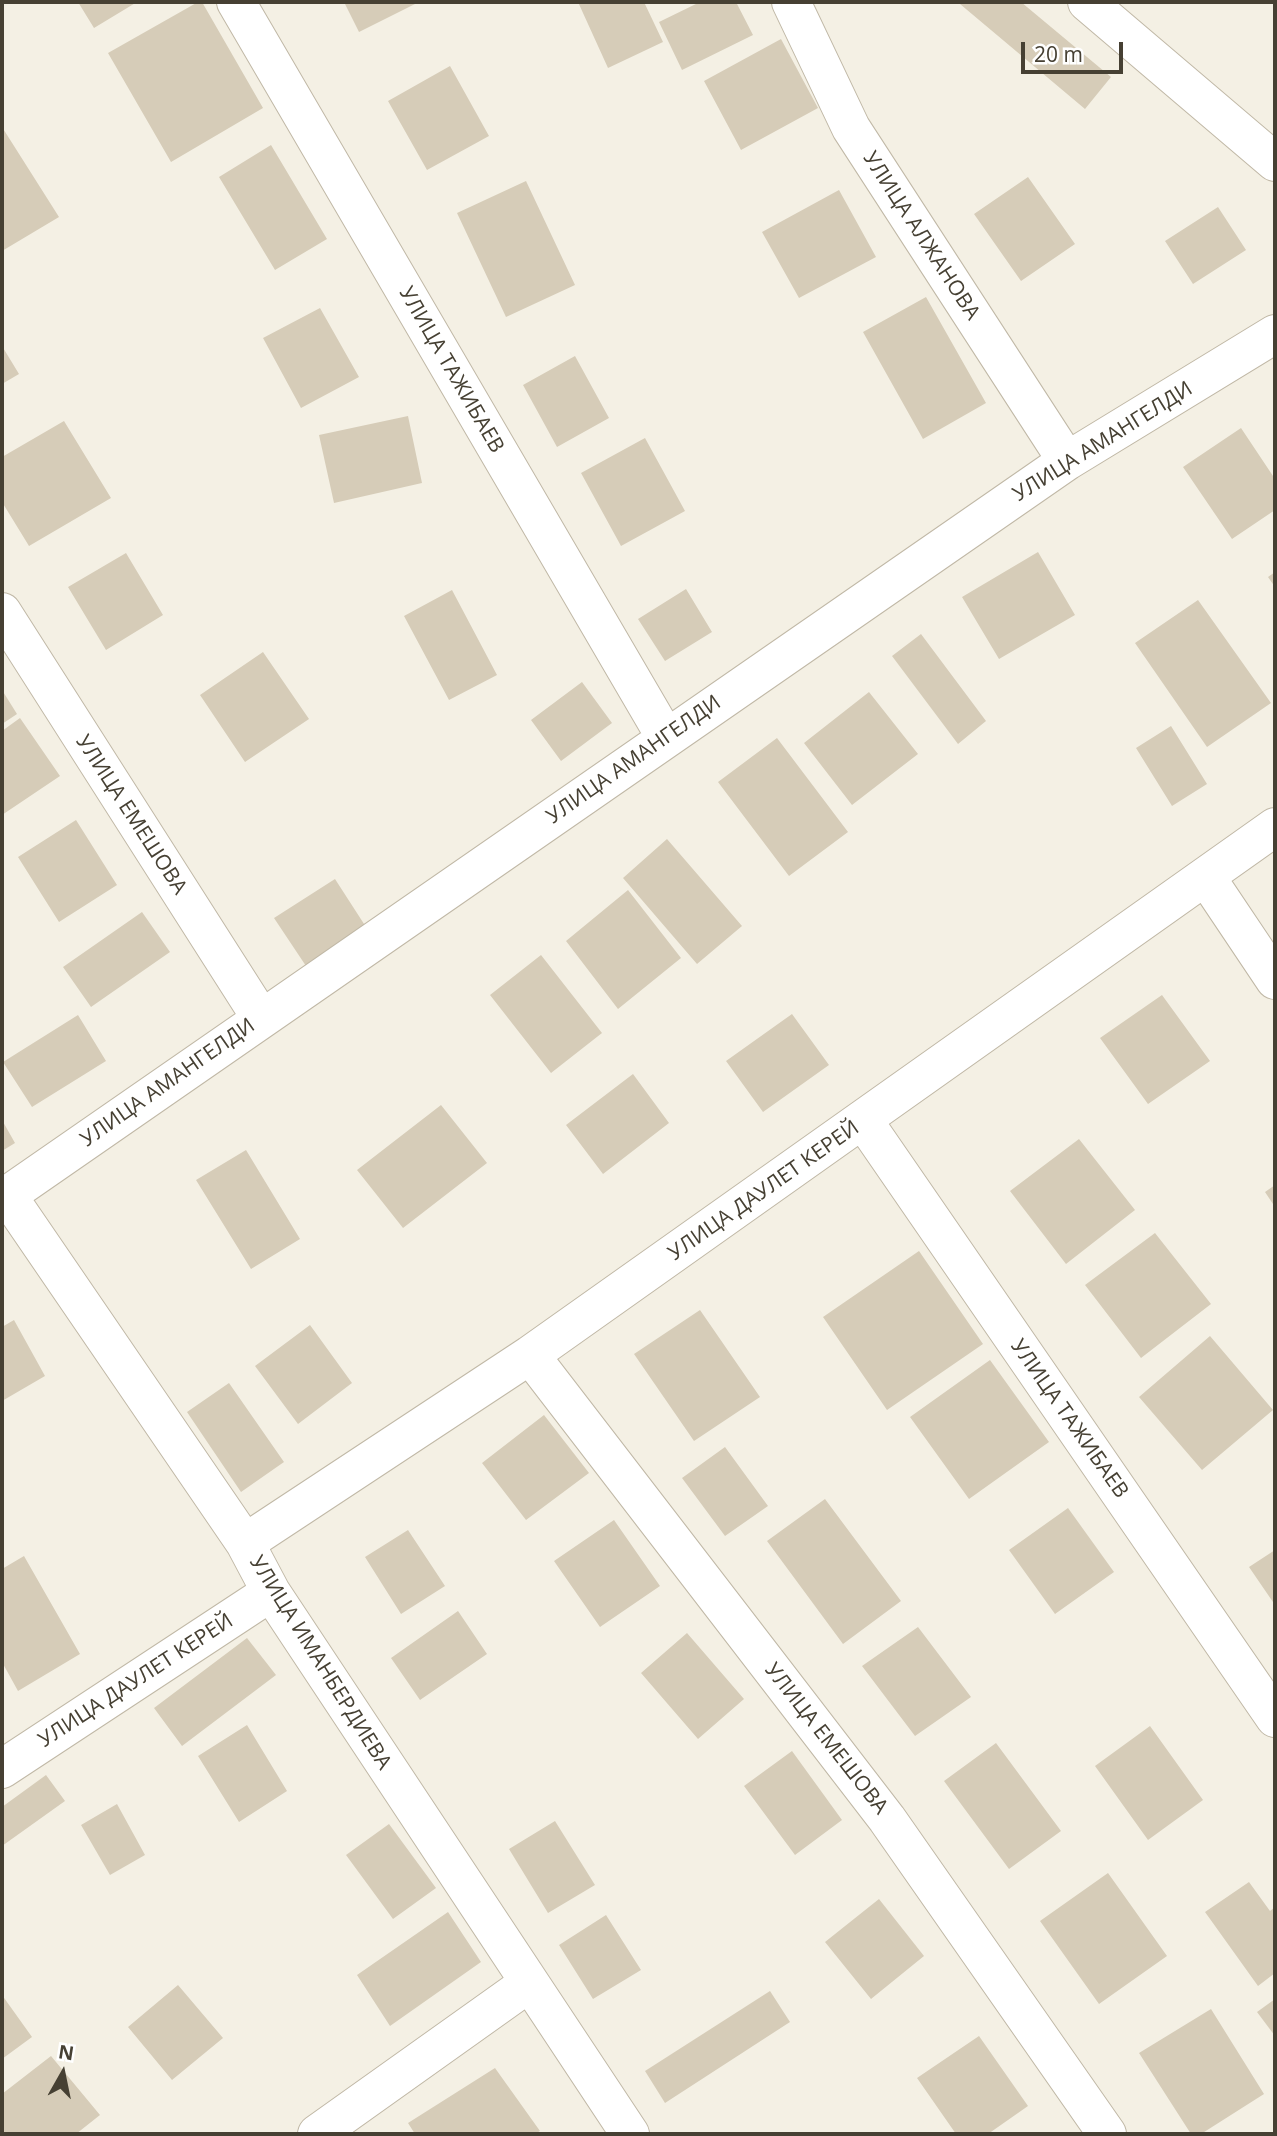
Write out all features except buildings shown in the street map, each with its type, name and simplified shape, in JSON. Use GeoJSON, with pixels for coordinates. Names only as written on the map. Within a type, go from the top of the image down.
{"type":"FeatureCollection","features":[{"type":"Feature","properties":{"kind":"street","name":"УЛИЦА ТАЖИБАЕВ"},"geometry":{"type":"LineString","coordinates":[[236,2],[666,738]]}},
{"type":"Feature","properties":{"kind":"street","name":"УЛИЦА АЛЖАНОВА"},"geometry":{"type":"LineString","coordinates":[[791,2],[851,128],[1067,461]]}},
{"type":"Feature","properties":{"kind":"street"},"geometry":{"type":"LineString","coordinates":[[1087,2],[1275,162]]}},
{"type":"Feature","properties":{"kind":"street","name":"УЛИЦА АМАНГЕЛДИ"},"geometry":{"type":"LineString","coordinates":[[4,1197],[1067,461],[1275,334]]}},
{"type":"Feature","properties":{"kind":"street","name":"УЛИЦА ЕМЕШОВА"},"geometry":{"type":"LineString","coordinates":[[2,612],[261,1018]]}},
{"type":"Feature","properties":{"kind":"street","name":"УЛИЦА ДАУЛЕТ КЕРЕЙ"},"geometry":{"type":"LineString","coordinates":[[244,1543],[530,1355],[1275,827]]}},
{"type":"Feature","properties":{"kind":"street"},"geometry":{"type":"LineString","coordinates":[[1206,877],[1275,980]]}},
{"type":"Feature","properties":{"kind":"street","name":"УЛИЦА ТАЖИБАЕВ"},"geometry":{"type":"LineString","coordinates":[[863,1120],[1275,1718]]}},
{"type":"Feature","properties":{"kind":"street","name":"УЛИЦА ИМАНБЕРДИЕВА"},"geometry":{"type":"LineString","coordinates":[[4,1197],[244,1543],[271,1592],[630,2134]]}},
{"type":"Feature","properties":{"kind":"street","name":"УЛИЦА ЕМЕШОВА"},"geometry":{"type":"LineString","coordinates":[[530,1355],[887,1819],[1107,2134]]}},
{"type":"Feature","properties":{"kind":"street","name":"УЛИЦА ДАУЛЕТ КЕРЕЙ"},"geometry":{"type":"LineString","coordinates":[[2,1769],[271,1592]]}},
{"type":"Feature","properties":{"kind":"street"},"geometry":{"type":"LineString","coordinates":[[317,2134],[529,1983]]}}]}
